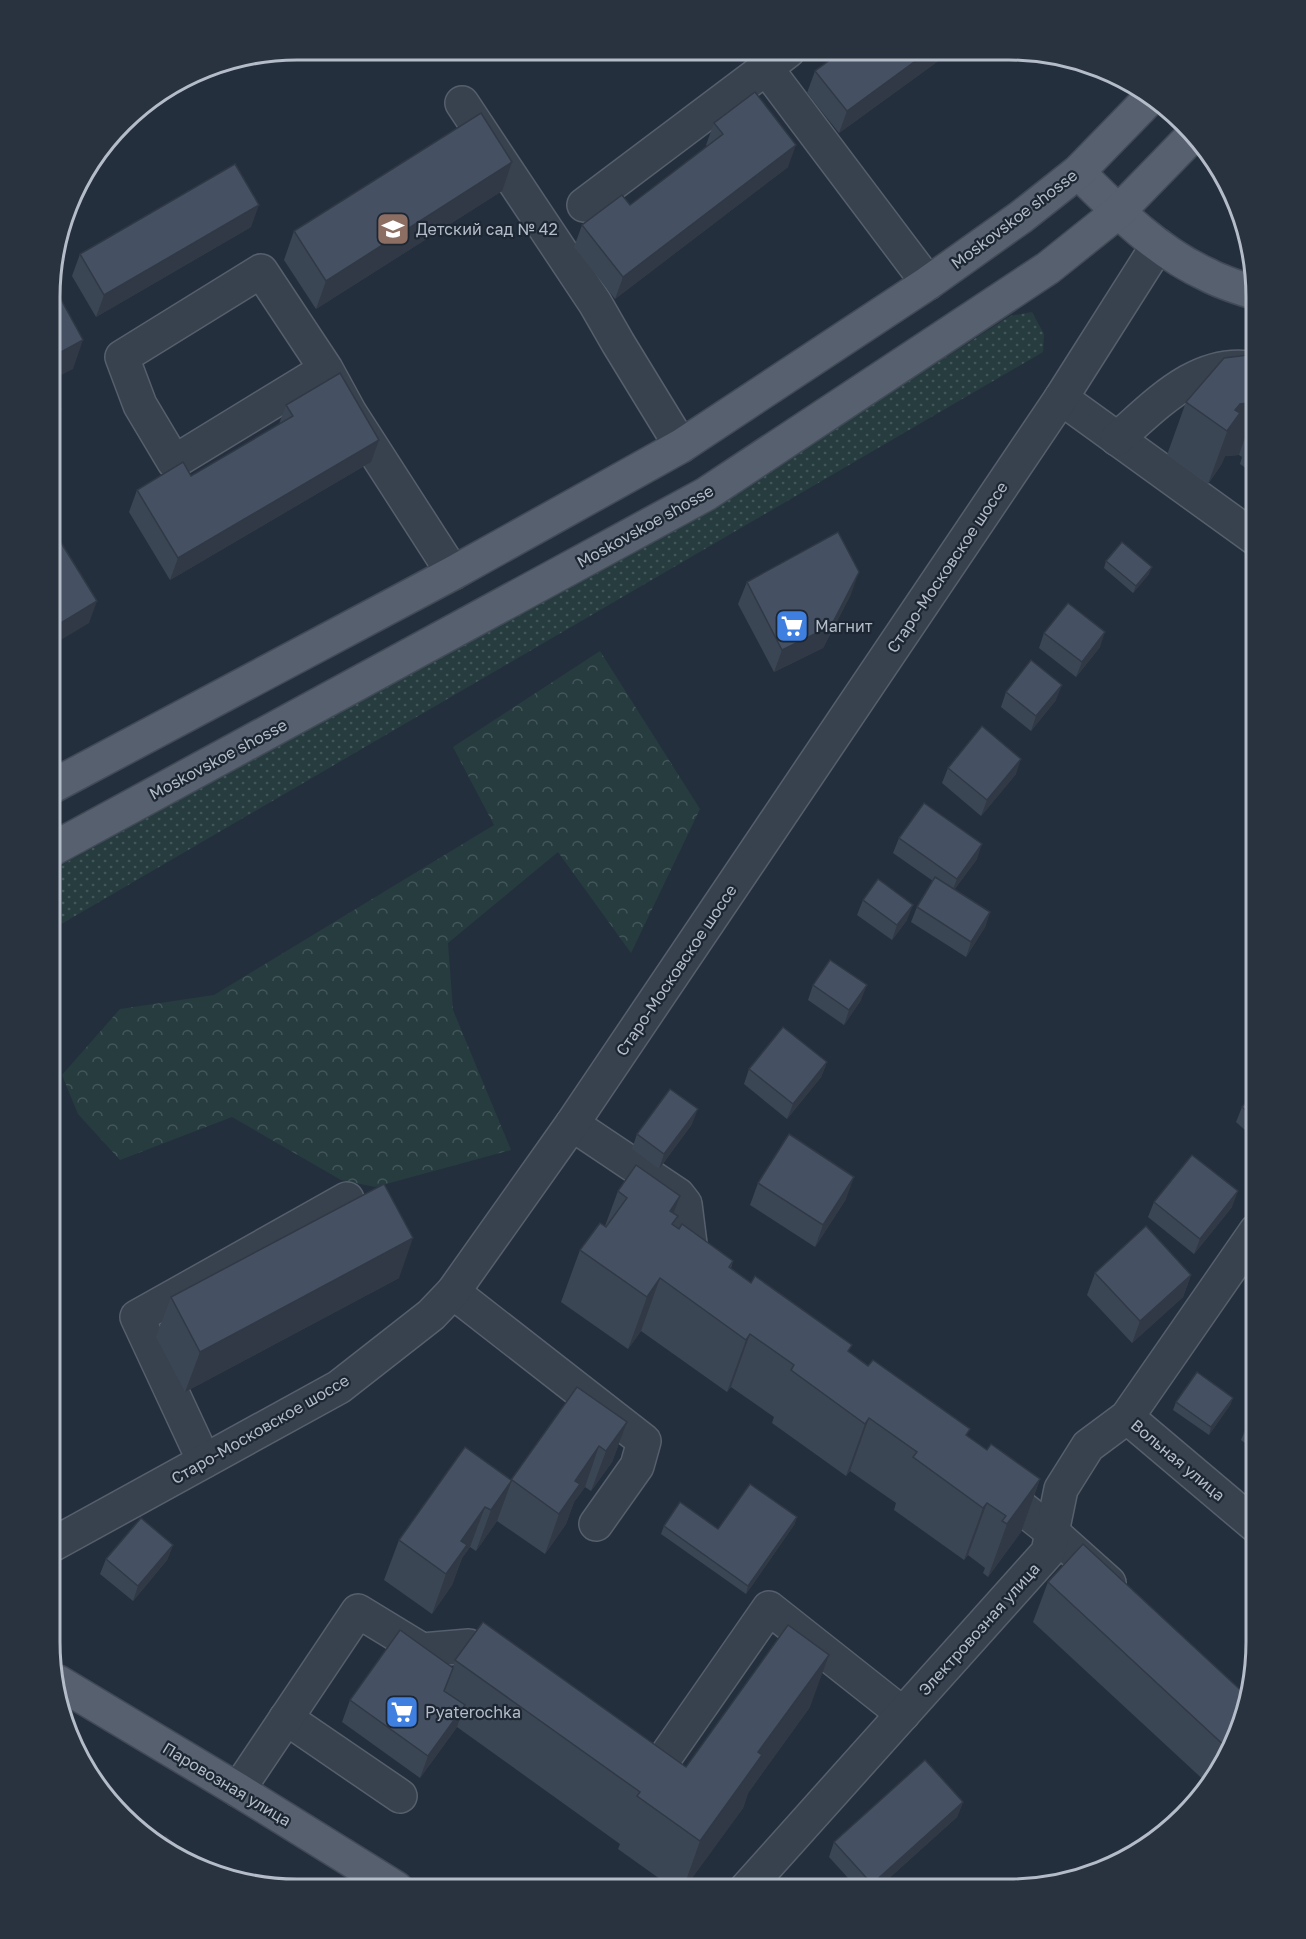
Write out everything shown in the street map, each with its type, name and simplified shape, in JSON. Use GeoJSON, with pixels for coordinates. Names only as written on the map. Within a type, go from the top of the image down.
{"type":"FeatureCollection","features":[{"type":"Feature","properties":{"kind":"main road","name":"Moskovskoe shosse"},"geometry":{"type":"LineString","coordinates":[[60,782],[453,573],[681,446],[928,283],[1021,217],[1078,172],[1145,103]]}},
{"type":"Feature","properties":{"kind":"main road","name":"Moskovskoe shosse"},"geometry":{"type":"LineString","coordinates":[[60,845],[706,494],[1048,268],[1118,212],[1187,141]]}},
{"type":"Feature","properties":{"kind":"main road"},"geometry":{"type":"LineString","coordinates":[[1078,172],[1118,212],[1158,245],[1207,275],[1245,289]]}},
{"type":"Feature","properties":{"kind":"main road","name":"Паровозная улица"},"geometry":{"type":"LineString","coordinates":[[65,1686],[381,1879]]}},
{"type":"Feature","properties":{"kind":"street"},"geometry":{"type":"LineString","coordinates":[[584,205],[777,60],[928,283]]}},
{"type":"Feature","properties":{"kind":"street"},"geometry":{"type":"LineString","coordinates":[[462,103],[595,303],[681,446]]}},
{"type":"Feature","properties":{"kind":"street","name":"Старо-Московское шоссе"},"geometry":{"type":"LineString","coordinates":[[60,1540],[339,1387],[432,1315],[453,1292],[572,1124],[1061,398],[1158,245]]}},
{"type":"Feature","properties":{"kind":"street"},"geometry":{"type":"LineString","coordinates":[[326,369],[174,462],[140,405],[122,357],[261,271],[326,369],[350,413],[453,573]]}},
{"type":"Feature","properties":{"kind":"street"},"geometry":{"type":"LineString","coordinates":[[1118,439],[1160,401],[1185,383],[1216,370],[1246,369]]}},
{"type":"Feature","properties":{"kind":"street"},"geometry":{"type":"LineString","coordinates":[[1061,398],[1246,532]]}},
{"type":"Feature","properties":{"kind":"street"},"geometry":{"type":"LineString","coordinates":[[572,1124],[678,1195],[685,1204],[691,1252],[728,1281]]}},
{"type":"Feature","properties":{"kind":"street"},"geometry":{"type":"LineString","coordinates":[[204,1461],[137,1317],[347,1199]]}},
{"type":"Feature","properties":{"kind":"street","name":"Электровозная улица"},"geometry":{"type":"LineString","coordinates":[[755,1879],[1048,1552],[1061,1489],[1088,1446],[1127,1417],[1246,1245]]}},
{"type":"Feature","properties":{"kind":"street"},"geometry":{"type":"LineString","coordinates":[[453,1292],[644,1441],[638,1466],[596,1524]]}},
{"type":"Feature","properties":{"kind":"street","name":"Вольная улица"},"geometry":{"type":"LineString","coordinates":[[1127,1417],[1246,1518]]}},
{"type":"Feature","properties":{"kind":"street"},"geometry":{"type":"LineString","coordinates":[[969,1467],[1052,1532],[1132,1603]]}},
{"type":"Feature","properties":{"kind":"street"},"geometry":{"type":"LineString","coordinates":[[607,1737],[657,1769],[769,1608],[903,1714]]}},
{"type":"Feature","properties":{"kind":"street"},"geometry":{"type":"LineString","coordinates":[[238,1790],[358,1611],[422,1650],[469,1646],[528,1685]]}},
{"type":"Feature","properties":{"kind":"street"},"geometry":{"type":"LineString","coordinates":[[286,1718],[400,1796]]}},
{"type":"Feature","properties":{"kind":"green space"},"geometry":{"type":"Polygon","coordinates":[[[1032,312],[1044,334],[1043,352],[60,925],[60,866],[746,486],[1010,316],[1032,312]]]}},
{"type":"Feature","properties":{"kind":"green space"},"geometry":{"type":"Polygon","coordinates":[[[600,651],[700,809],[631,953],[558,852],[448,943],[453,1010],[511,1150],[375,1187],[341,1180],[232,1117],[120,1160],[78,1114],[62,1075],[120,1009],[214,995],[494,825],[453,747],[600,651]]]}},
{"type":"Feature","properties":{"kind":"building"},"geometry":{"type":"Polygon","coordinates":[[[830,60],[917,60],[847,111],[815,71],[830,60]]]}},
{"type":"Feature","properties":{"kind":"building"},"geometry":{"type":"Polygon","coordinates":[[[755,92],[796,145],[623,277],[582,225],[622,195],[630,205],[723,134],[714,123],[755,92]]]}},
{"type":"Feature","properties":{"kind":"building"},"geometry":{"type":"Polygon","coordinates":[[[481,113],[512,162],[326,281],[294,231],[481,113]]]}},
{"type":"Feature","properties":{"kind":"building"},"geometry":{"type":"Polygon","coordinates":[[[235,164],[259,205],[104,295],[80,254],[235,164]]]}},
{"type":"Feature","properties":{"kind":"building"},"geometry":{"type":"Polygon","coordinates":[[[60,298],[83,340],[60,353],[60,298]]]}},
{"type":"Feature","properties":{"kind":"building"},"geometry":{"type":"Polygon","coordinates":[[[1246,355],[1246,403],[1240,404],[1235,410],[1240,413],[1227,431],[1186,402],[1224,358],[1246,355]]]}},
{"type":"Feature","properties":{"kind":"building"},"geometry":{"type":"Polygon","coordinates":[[[340,373],[379,440],[178,558],[137,490],[183,462],[191,476],[293,416],[286,405],[340,373]]]}},
{"type":"Feature","properties":{"kind":"building","name":"Магнит"},"geometry":{"type":"Polygon","coordinates":[[[838,532],[859,572],[831,626],[782,650],[747,582],[838,532]]]}},
{"type":"Feature","properties":{"kind":"building"},"geometry":{"type":"Polygon","coordinates":[[[60,541],[97,601],[60,624],[60,541]]]}},
{"type":"Feature","properties":{"kind":"building"},"geometry":{"type":"Polygon","coordinates":[[[1122,542],[1152,567],[1136,586],[1106,561],[1122,542]]]}},
{"type":"Feature","properties":{"kind":"building"},"geometry":{"type":"Polygon","coordinates":[[[1068,603],[1105,632],[1082,662],[1044,633],[1068,603]]]}},
{"type":"Feature","properties":{"kind":"building"},"geometry":{"type":"Polygon","coordinates":[[[1031,660],[1062,685],[1036,716],[1006,692],[1031,660]]]}},
{"type":"Feature","properties":{"kind":"building"},"geometry":{"type":"Polygon","coordinates":[[[982,726],[1021,759],[987,800],[948,768],[982,726]]]}},
{"type":"Feature","properties":{"kind":"building"},"geometry":{"type":"Polygon","coordinates":[[[924,803],[982,844],[957,879],[899,838],[924,803]]]}},
{"type":"Feature","properties":{"kind":"building"},"geometry":{"type":"Polygon","coordinates":[[[935,877],[990,912],[971,942],[917,907],[935,877]]]}},
{"type":"Feature","properties":{"kind":"building"},"geometry":{"type":"Polygon","coordinates":[[[878,879],[913,905],[897,925],[863,900],[878,879]]]}},
{"type":"Feature","properties":{"kind":"building"},"geometry":{"type":"Polygon","coordinates":[[[830,960],[867,985],[849,1010],[813,985],[830,960]]]}},
{"type":"Feature","properties":{"kind":"building"},"geometry":{"type":"Polygon","coordinates":[[[783,1027],[827,1062],[793,1104],[749,1069],[783,1027]]]}},
{"type":"Feature","properties":{"kind":"building"},"geometry":{"type":"Polygon","coordinates":[[[670,1089],[698,1109],[664,1154],[637,1134],[670,1089]]]}},
{"type":"Feature","properties":{"kind":"building"},"geometry":{"type":"Polygon","coordinates":[[[789,1134],[854,1177],[823,1225],[758,1183],[789,1134]]]}},
{"type":"Feature","properties":{"kind":"building"},"geometry":{"type":"Polygon","coordinates":[[[1192,1155],[1238,1191],[1200,1239],[1154,1202],[1192,1155]]]}},
{"type":"Feature","properties":{"kind":"building"},"geometry":{"type":"Polygon","coordinates":[[[636,1165],[680,1196],[670,1211],[678,1216],[672,1224],[679,1229],[682,1224],[733,1261],[729,1267],[751,1283],[755,1276],[852,1345],[848,1351],[868,1366],[873,1360],[970,1429],[966,1435],[987,1450],[991,1444],[1040,1479],[1007,1524],[1002,1521],[1006,1516],[987,1503],[983,1508],[913,1457],[917,1452],[869,1418],[865,1424],[791,1370],[794,1365],[750,1334],[746,1340],[660,1278],[647,1297],[580,1250],[600,1223],[606,1227],[627,1198],[618,1191],[636,1165]]]}},
{"type":"Feature","properties":{"kind":"building"},"geometry":{"type":"Polygon","coordinates":[[[384,1184],[413,1238],[200,1352],[171,1297],[384,1184]]]}},
{"type":"Feature","properties":{"kind":"building"},"geometry":{"type":"Polygon","coordinates":[[[1146,1226],[1191,1275],[1140,1321],[1095,1273],[1146,1226]]]}},
{"type":"Feature","properties":{"kind":"building"},"geometry":{"type":"Polygon","coordinates":[[[1197,1372],[1233,1398],[1211,1427],[1176,1402],[1197,1372]]]}},
{"type":"Feature","properties":{"kind":"building"},"geometry":{"type":"Polygon","coordinates":[[[577,1387],[627,1422],[606,1451],[599,1446],[575,1481],[580,1484],[559,1514],[512,1480],[491,1510],[485,1507],[461,1541],[467,1545],[446,1574],[399,1540],[465,1447],[511,1480],[577,1387]]]}},
{"type":"Feature","properties":{"kind":"building"},"geometry":{"type":"Polygon","coordinates":[[[750,1484],[797,1517],[748,1586],[664,1526],[680,1502],[718,1529],[750,1484]]]}},
{"type":"Feature","properties":{"kind":"building"},"geometry":{"type":"Polygon","coordinates":[[[141,1518],[173,1545],[138,1586],[106,1559],[141,1518]]]}},
{"type":"Feature","properties":{"kind":"building"},"geometry":{"type":"Polygon","coordinates":[[[1083,1544],[1241,1690],[1223,1744],[1048,1582],[1083,1544]]]}},
{"type":"Feature","properties":{"kind":"building"},"geometry":{"type":"Polygon","coordinates":[[[483,1622],[686,1767],[788,1625],[829,1655],[758,1752],[762,1755],[700,1841],[637,1796],[640,1792],[455,1660],[483,1622]]]}},
{"type":"Feature","properties":{"kind":"building"},"geometry":{"type":"Polygon","coordinates":[[[400,1630],[453,1668],[444,1691],[465,1705],[428,1756],[350,1700],[400,1630]]]}},
{"type":"Feature","properties":{"kind":"building"},"geometry":{"type":"Polygon","coordinates":[[[925,1760],[963,1802],[878,1879],[867,1879],[834,1842],[925,1760]]]}},
{"type":"Feature","properties":{"kind":"place","name":"Детский сад № 42"},"geometry":{"type":"Point","coordinates":[393,229]}},
{"type":"Feature","properties":{"kind":"place","name":"Магнит"},"geometry":{"type":"Point","coordinates":[792,626]}},
{"type":"Feature","properties":{"kind":"place","name":"Pyaterochka"},"geometry":{"type":"Point","coordinates":[402,1712]}}]}
